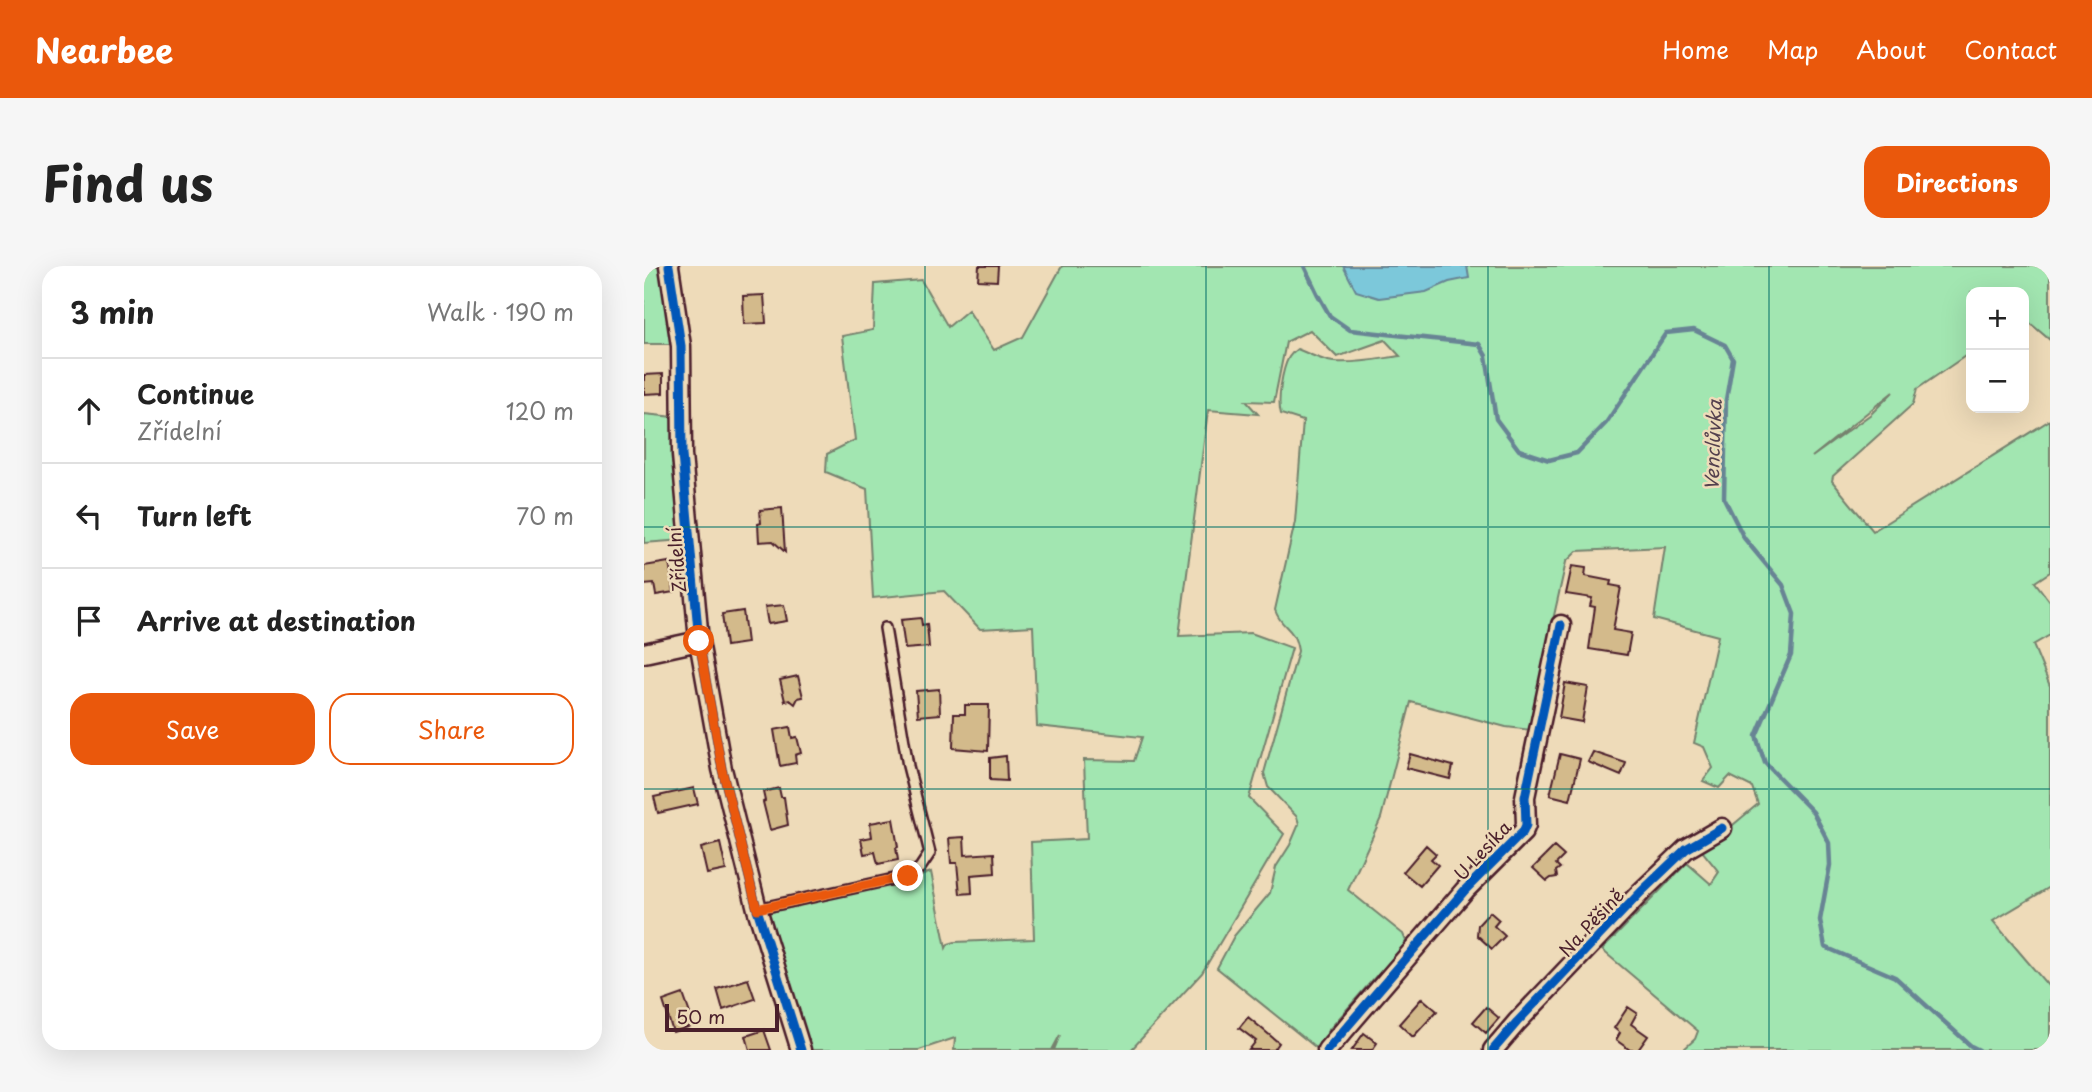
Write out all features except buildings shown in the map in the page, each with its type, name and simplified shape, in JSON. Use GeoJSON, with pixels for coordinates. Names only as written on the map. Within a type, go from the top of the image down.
{"type":"FeatureCollection","features":[{"type":"Feature","properties":{"kind":"street","name":"Zřídelní"},"geometry":{"type":"LineString","coordinates":[[669,266],[681,346],[682,455],[699,641],[722,769],[757,909],[801,1050]]}},
{"type":"Feature","properties":{"kind":"street","name":"U Lesíka"},"geometry":{"type":"LineString","coordinates":[[1327,1050],[1465,890],[1523,832],[1526,825],[1525,797],[1561,625]]}},
{"type":"Feature","properties":{"kind":"street"},"geometry":{"type":"LineString","coordinates":[[644,653],[699,641]]}},
{"type":"Feature","properties":{"kind":"street","name":"Na Pěšině"},"geometry":{"type":"LineString","coordinates":[[1493,1050],[1641,892],[1686,849],[1722,828]]}},
{"type":"Feature","properties":{"kind":"lane"},"geometry":{"type":"LineString","coordinates":[[757,909],[908,876],[920,868],[930,853],[908,766],[885,628]]}},
{"type":"Feature","properties":{"kind":"green space"},"geometry":{"type":"Polygon","coordinates":[[[644,266],[665,266],[673,344],[644,344],[644,266]]]}},
{"type":"Feature","properties":{"kind":"green space"},"geometry":{"type":"Polygon","coordinates":[[[1062,266],[2050,266],[2050,340],[2029,322],[2029,287],[1966,287],[1966,355],[1917,389],[1913,404],[1833,476],[1832,481],[1873,531],[2050,420],[2050,572],[2035,582],[2050,602],[2050,635],[2033,645],[2050,686],[2050,887],[1993,921],[2050,988],[2050,1050],[1683,1050],[1695,1039],[1698,1031],[1602,950],[1687,863],[1711,884],[1719,872],[1702,851],[1758,804],[1752,787],[1730,776],[1719,788],[1703,781],[1713,768],[1704,747],[1694,743],[1718,636],[1654,619],[1665,547],[1577,551],[1566,562],[1549,638],[1537,717],[1531,730],[1506,727],[1411,702],[1381,818],[1348,890],[1403,934],[1406,941],[1380,976],[1376,976],[1327,1032],[1327,1040],[1319,1050],[1217,968],[1234,936],[1270,893],[1276,867],[1299,824],[1297,817],[1268,787],[1264,773],[1298,651],[1294,636],[1275,610],[1295,522],[1303,421],[1281,414],[1280,393],[1284,369],[1289,357],[1297,349],[1334,362],[1359,362],[1400,356],[1385,340],[1337,357],[1310,330],[1286,342],[1274,402],[1246,401],[1258,414],[1208,410],[1179,636],[1251,633],[1292,648],[1249,798],[1284,834],[1202,973],[1131,1050],[1054,1050],[1060,1035],[1052,1050],[954,1050],[955,1038],[919,1050],[806,1050],[767,913],[916,878],[931,872],[946,948],[948,944],[955,942],[1034,939],[1031,842],[1087,839],[1084,760],[1134,761],[1142,737],[1037,726],[1033,626],[980,629],[944,591],[873,598],[867,489],[826,472],[827,454],[855,440],[842,336],[873,330],[875,284],[921,280],[948,327],[968,310],[994,350],[1023,337],[1062,266]],[[1893,392],[1812,457],[1871,414],[1893,392]]]}},
{"type":"Feature","properties":{"kind":"green space"},"geometry":{"type":"Polygon","coordinates":[[[644,414],[674,417],[683,540],[644,543],[644,414]]]}},
{"type":"Feature","properties":{"kind":"water"},"geometry":{"type":"Polygon","coordinates":[[[1343,266],[1467,266],[1469,278],[1449,282],[1426,292],[1379,298],[1356,291],[1343,266]]]}},
{"type":"Feature","properties":{"kind":"waterway","name":"Venclůvka"},"geometry":{"type":"LineString","coordinates":[[1304,266],[1330,316],[1350,330],[1479,344],[1486,356],[1496,419],[1519,450],[1549,460],[1577,453],[1606,423],[1666,333],[1694,330],[1725,345],[1733,359],[1726,400],[1724,498],[1744,538],[1783,585],[1794,614],[1791,655],[1756,736],[1765,763],[1813,812],[1829,843],[1830,865],[1820,920],[1825,947],[1895,977],[1971,1046],[1979,1050]]}},
{"type":"Feature","properties":{"kind":"cycle path"},"geometry":{"type":"LineString","coordinates":[[669,266],[681,346],[682,455],[699,641],[722,769],[757,909],[801,1050]]}},
{"type":"Feature","properties":{"kind":"cycle path"},"geometry":{"type":"LineString","coordinates":[[1327,1050],[1465,890],[1523,832],[1526,825],[1525,797],[1561,625]]}},
{"type":"Feature","properties":{"kind":"cycle path"},"geometry":{"type":"LineString","coordinates":[[1493,1050],[1641,892],[1686,849],[1722,828]]}},
{"type":"Feature","properties":{"kind":"route"},"geometry":{"type":"LineString","coordinates":[[699,641],[722,769],[757,909],[908,876]]}}]}
